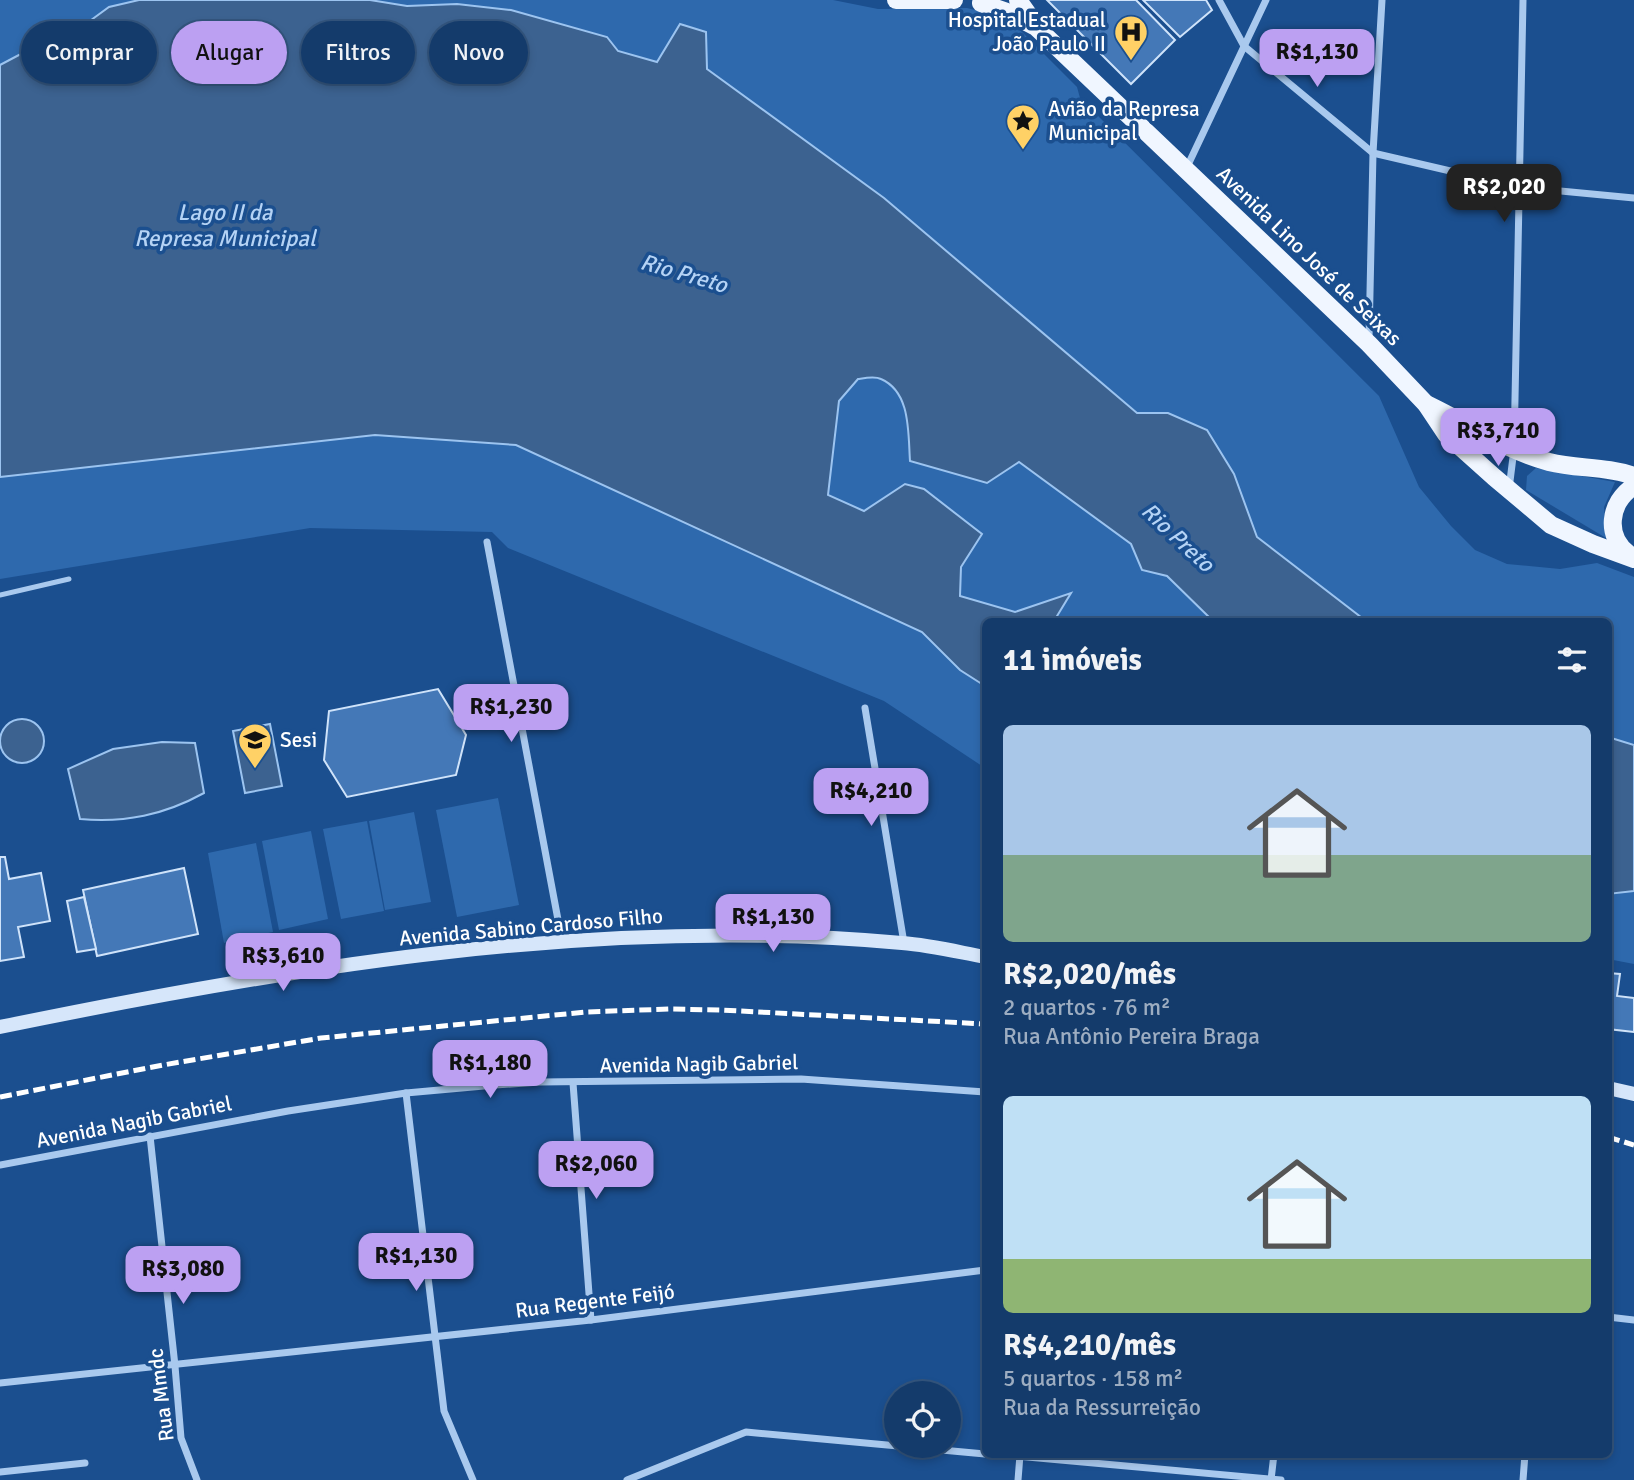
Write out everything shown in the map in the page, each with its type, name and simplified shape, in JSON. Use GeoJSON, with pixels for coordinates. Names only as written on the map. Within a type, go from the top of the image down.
{"type":"FeatureCollection","features":[{"type":"Feature","properties":{"kind":"main road"},"geometry":{"type":"LineString","coordinates":[[897,0],[954,0]]}},
{"type":"Feature","properties":{"kind":"main road","name":"Avenida Lino José de Seixas"},"geometry":{"type":"LineString","coordinates":[[1018,0],[1036,27],[1369,344],[1426,404],[1446,434],[1551,524],[1593,544],[1634,559]]}},
{"type":"Feature","properties":{"kind":"main road","name":"Avenida Lino José de Seixas"},"geometry":{"type":"LineString","coordinates":[[980,1],[1036,27]]}},
{"type":"Feature","properties":{"kind":"main road","name":"Avenida Lino José de Seixas"},"geometry":{"type":"LineString","coordinates":[[1426,404],[1478,433],[1548,462],[1615,469],[1634,475]]}},
{"type":"Feature","properties":{"kind":"main road"},"geometry":{"type":"LineString","coordinates":[[1634,486],[1617,502],[1612,528],[1616,540],[1634,559]]}},
{"type":"Feature","properties":{"kind":"main road","name":"Avenida Sabino Cardoso Filho"},"geometry":{"type":"LineString","coordinates":[[0,1027],[288,975],[439,954],[562,941],[650,936],[747,936],[904,943],[982,956]]}},
{"type":"Feature","properties":{"kind":"main road"},"geometry":{"type":"LineString","coordinates":[[1612,1089],[1634,1094]]}},
{"type":"Feature","properties":{"kind":"street"},"geometry":{"type":"LineString","coordinates":[[1219,0],[1244,46],[1373,153],[1519,187],[1634,198]]}},
{"type":"Feature","properties":{"kind":"street"},"geometry":{"type":"LineString","coordinates":[[1186,169],[1266,0]]}},
{"type":"Feature","properties":{"kind":"street"},"geometry":{"type":"LineString","coordinates":[[1369,344],[1373,153],[1382,0]]}},
{"type":"Feature","properties":{"kind":"street"},"geometry":{"type":"LineString","coordinates":[[1509,490],[1514,449],[1524,0]]}},
{"type":"Feature","properties":{"kind":"street"},"geometry":{"type":"LineString","coordinates":[[487,542],[562,941]]}},
{"type":"Feature","properties":{"kind":"street"},"geometry":{"type":"LineString","coordinates":[[865,708],[904,943]]}},
{"type":"Feature","properties":{"kind":"street","name":"Avenida Nagib Gabriel"},"geometry":{"type":"LineString","coordinates":[[0,1166],[288,1111],[406,1093],[540,1082],[801,1080],[982,1091]]}},
{"type":"Feature","properties":{"kind":"street"},"geometry":{"type":"LineString","coordinates":[[573,1083],[591,1320]]}},
{"type":"Feature","properties":{"kind":"street"},"geometry":{"type":"LineString","coordinates":[[406,1093],[444,1411],[473,1480]]}},
{"type":"Feature","properties":{"kind":"street","name":"Rua Mmdc"},"geometry":{"type":"LineString","coordinates":[[150,1136],[181,1438],[197,1480]]}},
{"type":"Feature","properties":{"kind":"street","name":"Rua Regente Feijó"},"geometry":{"type":"LineString","coordinates":[[0,1383],[591,1320],[982,1270]]}},
{"type":"Feature","properties":{"kind":"street"},"geometry":{"type":"LineString","coordinates":[[1612,1317],[1634,1320]]}},
{"type":"Feature","properties":{"kind":"street"},"geometry":{"type":"LineString","coordinates":[[627,1480],[645,1477],[746,1432],[982,1454]]}},
{"type":"Feature","properties":{"kind":"street"},"geometry":{"type":"LineString","coordinates":[[1017,1480],[1020,1458]]}},
{"type":"Feature","properties":{"kind":"street"},"geometry":{"type":"LineString","coordinates":[[1050,1458],[1281,1480]]}},
{"type":"Feature","properties":{"kind":"street"},"geometry":{"type":"LineString","coordinates":[[1271,1480],[1274,1458]]}},
{"type":"Feature","properties":{"kind":"street"},"geometry":{"type":"LineString","coordinates":[[1523,1480],[1525,1458]]}},
{"type":"Feature","properties":{"kind":"street"},"geometry":{"type":"LineString","coordinates":[[0,1472],[85,1462]]}},
{"type":"Feature","properties":{"kind":"lane"},"geometry":{"type":"LineString","coordinates":[[0,595],[69,579]]}},
{"type":"Feature","properties":{"kind":"shaded area"},"geometry":{"type":"Polygon","coordinates":[[[0,0],[139,0],[109,7],[90,21],[21,21],[21,54],[0,65],[0,0]]]}},
{"type":"Feature","properties":{"kind":"shaded area"},"geometry":{"type":"Polygon","coordinates":[[[370,0],[833,0],[878,9],[967,8],[1003,17],[1022,32],[1077,87],[1080,98],[1379,396],[1419,487],[1475,550],[1507,564],[1560,569],[1597,563],[1634,577],[1634,745],[1612,738],[1612,618],[1362,618],[1257,537],[1233,474],[1168,413],[1138,413],[884,198],[706,69],[680,24],[657,62],[618,51],[607,37],[511,10],[457,4],[407,6],[370,0]]]}},
{"type":"Feature","properties":{"kind":"shaded area"},"geometry":{"type":"Polygon","coordinates":[[[879,378],[895,388],[905,406],[911,461],[1019,462],[1131,544],[1142,570],[1167,576],[1210,618],[1056,618],[1070,593],[1015,612],[960,596],[961,567],[982,534],[924,489],[905,484],[864,511],[828,495],[839,401],[858,379],[879,378]]]}},
{"type":"Feature","properties":{"kind":"shaded area"},"geometry":{"type":"Polygon","coordinates":[[[375,435],[516,445],[922,632],[960,670],[982,684],[982,766],[884,701],[508,548],[492,532],[310,528],[0,579],[0,477],[375,435]]]}},
{"type":"Feature","properties":{"kind":"shaded area"},"geometry":{"type":"Polygon","coordinates":[[[1536,468],[1615,482],[1604,507],[1606,538],[1526,490],[1527,476],[1536,468]]]}},
{"type":"Feature","properties":{"kind":"shaded area"},"geometry":{"type":"Polygon","coordinates":[[[498,798],[519,905],[457,917],[436,810],[498,798]]]}},
{"type":"Feature","properties":{"kind":"shaded area"},"geometry":{"type":"Polygon","coordinates":[[[414,812],[431,902],[385,910],[369,821],[414,812]]]}},
{"type":"Feature","properties":{"kind":"shaded area"},"geometry":{"type":"Polygon","coordinates":[[[367,821],[384,911],[341,919],[323,829],[367,821]]]}},
{"type":"Feature","properties":{"kind":"shaded area"},"geometry":{"type":"Polygon","coordinates":[[[311,831],[328,919],[279,930],[262,841],[311,831]]]}},
{"type":"Feature","properties":{"kind":"shaded area"},"geometry":{"type":"Polygon","coordinates":[[[256,843],[273,932],[224,943],[208,853],[256,843]]]}},
{"type":"Feature","properties":{"kind":"shaded area"},"geometry":{"type":"Polygon","coordinates":[[[1634,891],[1634,964],[1612,960],[1612,894],[1634,891]]]}},
{"type":"Feature","properties":{"kind":"water","name":"Lago II da Represa Municipal"},"geometry":{"type":"Polygon","coordinates":[[[139,0],[370,0],[407,6],[457,4],[511,10],[607,37],[618,51],[657,62],[680,24],[706,32],[707,69],[884,198],[1137,413],[1168,413],[1207,430],[1234,474],[1257,537],[1362,618],[1210,618],[1167,576],[1142,570],[1131,544],[1019,462],[987,483],[910,461],[908,426],[903,403],[891,385],[876,378],[858,379],[839,401],[828,495],[864,511],[905,484],[924,489],[982,534],[961,567],[960,596],[1015,612],[1071,593],[1056,618],[982,618],[982,684],[960,670],[922,632],[516,445],[375,435],[0,477],[0,65],[21,54],[21,84],[157,84],[157,21],[90,21],[109,7],[139,0]]]}},
{"type":"Feature","properties":{"kind":"water"},"geometry":{"type":"Polygon","coordinates":[[[22,719],[38,725],[44,741],[38,757],[22,763],[6,757],[0,741],[6,725],[22,719]]]}},
{"type":"Feature","properties":{"kind":"water"},"geometry":{"type":"Polygon","coordinates":[[[270,724],[282,786],[245,793],[233,731],[270,724]]]}},
{"type":"Feature","properties":{"kind":"water"},"geometry":{"type":"Polygon","coordinates":[[[1612,738],[1634,745],[1634,891],[1612,894],[1612,738]]]}},
{"type":"Feature","properties":{"kind":"water"},"geometry":{"type":"Polygon","coordinates":[[[162,742],[195,743],[204,793],[174,807],[144,816],[113,820],[80,819],[68,769],[113,749],[162,742]]]}},
{"type":"Feature","properties":{"kind":"building","name":"Hospital Estadual João Paulo II"},"geometry":{"type":"Polygon","coordinates":[[[1047,0],[1136,0],[1175,40],[1131,84],[1047,0]]]}},
{"type":"Feature","properties":{"kind":"building"},"geometry":{"type":"Polygon","coordinates":[[[1143,0],[1206,0],[1212,10],[1180,37],[1143,0]]]}},
{"type":"Feature","properties":{"kind":"building"},"geometry":{"type":"Polygon","coordinates":[[[438,689],[466,735],[456,775],[347,797],[324,760],[329,711],[438,689]]]}},
{"type":"Feature","properties":{"kind":"building"},"geometry":{"type":"Polygon","coordinates":[[[0,857],[5,857],[9,879],[41,873],[50,921],[18,927],[24,957],[0,961],[0,857]]]}},
{"type":"Feature","properties":{"kind":"building"},"geometry":{"type":"Polygon","coordinates":[[[184,868],[198,934],[97,956],[83,890],[184,868]]]}},
{"type":"Feature","properties":{"kind":"building"},"geometry":{"type":"Polygon","coordinates":[[[84,897],[96,949],[77,952],[67,901],[84,897]]]}},
{"type":"Feature","properties":{"kind":"building"},"geometry":{"type":"Polygon","coordinates":[[[1612,973],[1620,974],[1617,996],[1634,998],[1634,1032],[1612,1029],[1612,973]]]}},
{"type":"Feature","properties":{"kind":"railway"},"geometry":{"type":"LineString","coordinates":[[0,1097],[321,1038],[586,1012],[721,1010],[982,1024]]}},
{"type":"Feature","properties":{"kind":"railway"},"geometry":{"type":"LineString","coordinates":[[1612,1138],[1634,1145]]}},
{"type":"Feature","properties":{"kind":"place","name":"Hospital Estadual João Paulo II"},"geometry":{"type":"Point","coordinates":[1131,62]}},
{"type":"Feature","properties":{"kind":"place","name":"Avião da Represa Municipal"},"geometry":{"type":"Point","coordinates":[1023,151]}},
{"type":"Feature","properties":{"kind":"place","name":"Sesi"},"geometry":{"type":"Point","coordinates":[255,770]}},
{"type":"Feature","properties":{"kind":"water label","name":"Rio Preto"},"geometry":{"type":"Point","coordinates":[684,273]}},
{"type":"Feature","properties":{"kind":"water label","name":"Rio Preto"},"geometry":{"type":"Point","coordinates":[1178,537]}}]}
